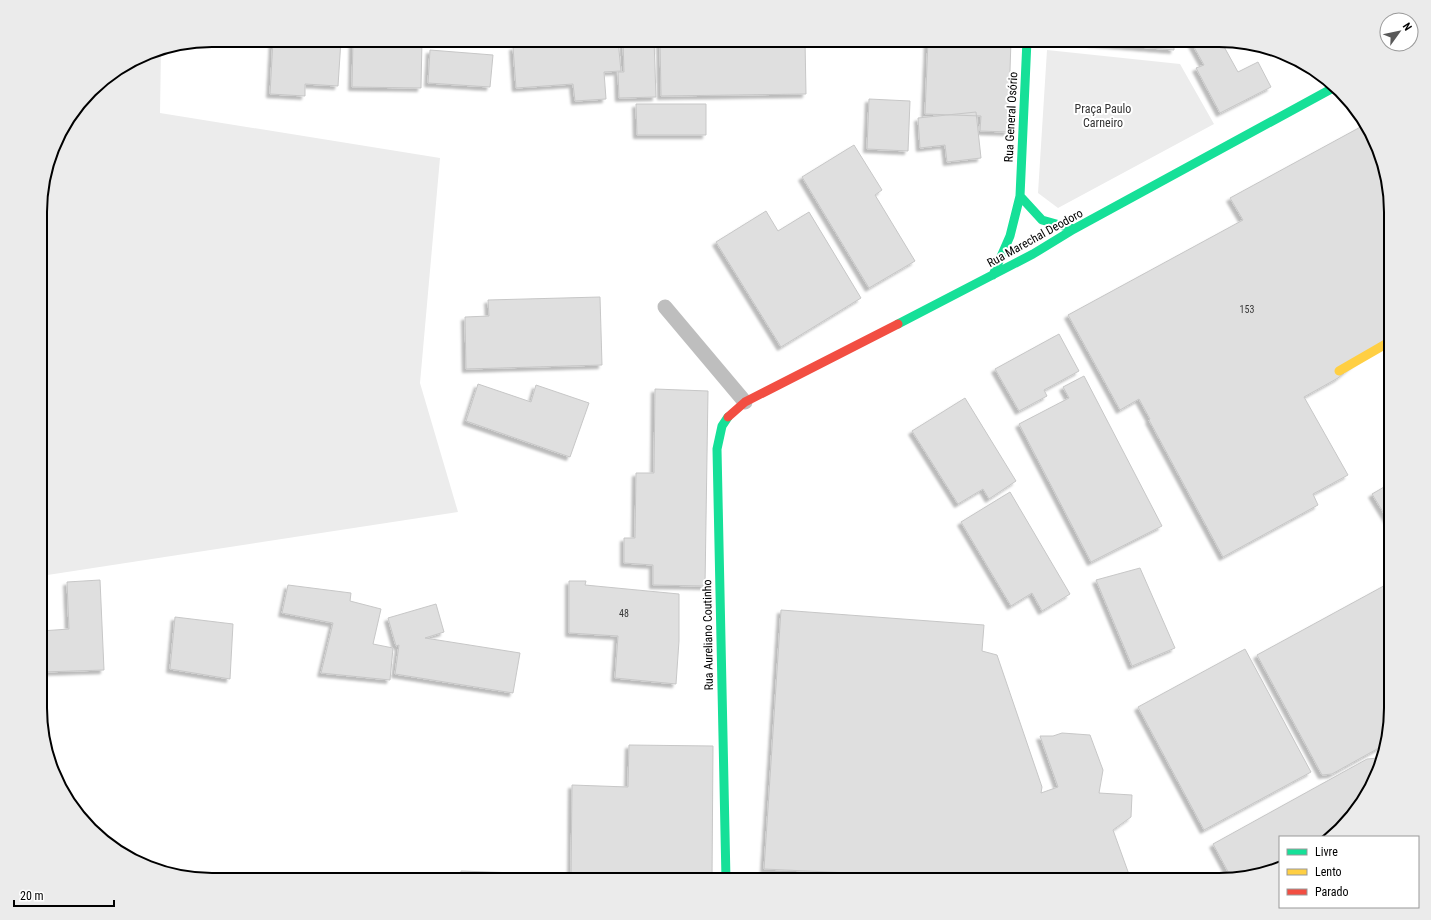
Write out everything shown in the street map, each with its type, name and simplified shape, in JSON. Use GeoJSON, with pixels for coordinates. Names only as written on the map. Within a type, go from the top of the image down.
{"type":"FeatureCollection","features":[{"type":"Feature","properties":{"kind":"main road","name":"Rua General Osório"},"geometry":{"type":"LineString","coordinates":[[993,275],[1010,236],[1020,196],[1027,47]]}},
{"type":"Feature","properties":{"kind":"main road","name":"Rua Marechal Deodoro"},"geometry":{"type":"LineString","coordinates":[[746,402],[1033,254],[1074,229],[1330,90]]}},
{"type":"Feature","properties":{"kind":"main road"},"geometry":{"type":"LineString","coordinates":[[1020,196],[1042,220],[1074,229]]}},
{"type":"Feature","properties":{"kind":"main road"},"geometry":{"type":"LineString","coordinates":[[1339,371],[1384,345]]}},
{"type":"Feature","properties":{"kind":"main road","name":"Rua Aureliano Coutinho"},"geometry":{"type":"LineString","coordinates":[[726,873],[717,449],[719,431],[726,417],[746,402]]}},
{"type":"Feature","properties":{"kind":"lane"},"geometry":{"type":"LineString","coordinates":[[664,307],[746,402]]}},
{"type":"Feature","properties":{"kind":"green space","name":"Praça Paulo Carneiro"},"geometry":{"type":"Polygon","coordinates":[[[1047,50],[1180,64],[1214,124],[1058,208],[1038,193],[1047,50]]]}},
{"type":"Feature","properties":{"kind":"green space"},"geometry":{"type":"Polygon","coordinates":[[[161,55],[160,113],[440,158],[420,383],[458,512],[47,575],[48,191],[56,159],[64,139],[81,112],[103,88],[130,69],[161,55]]]}},
{"type":"Feature","properties":{"kind":"building"},"geometry":{"type":"Polygon","coordinates":[[[273,47],[341,47],[338,86],[305,84],[305,96],[270,94],[273,47]]]}},
{"type":"Feature","properties":{"kind":"building"},"geometry":{"type":"Polygon","coordinates":[[[353,47],[422,47],[421,88],[352,87],[353,47]]]}},
{"type":"Feature","properties":{"kind":"building"},"geometry":{"type":"Polygon","coordinates":[[[513,47],[619,47],[621,71],[604,72],[606,99],[575,101],[573,84],[516,88],[513,47]]]}},
{"type":"Feature","properties":{"kind":"building"},"geometry":{"type":"Polygon","coordinates":[[[623,47],[654,47],[656,97],[619,98],[618,72],[624,72],[623,47]]]}},
{"type":"Feature","properties":{"kind":"building"},"geometry":{"type":"Polygon","coordinates":[[[660,47],[805,47],[806,94],[661,96],[660,47]]]}},
{"type":"Feature","properties":{"kind":"building"},"geometry":{"type":"Polygon","coordinates":[[[928,47],[1011,47],[1008,132],[980,131],[981,116],[925,114],[928,47]]]}},
{"type":"Feature","properties":{"kind":"building"},"geometry":{"type":"Polygon","coordinates":[[[1138,47],[1174,47],[1174,50],[1138,47]]]}},
{"type":"Feature","properties":{"kind":"building"},"geometry":{"type":"Polygon","coordinates":[[[1194,47],[1224,47],[1238,72],[1258,62],[1271,87],[1220,113],[1196,68],[1204,65],[1194,47]]]}},
{"type":"Feature","properties":{"kind":"building"},"geometry":{"type":"Polygon","coordinates":[[[430,50],[493,55],[490,87],[428,83],[430,50]]]}},
{"type":"Feature","properties":{"kind":"building"},"geometry":{"type":"Polygon","coordinates":[[[869,99],[910,101],[908,151],[867,149],[869,99]]]}},
{"type":"Feature","properties":{"kind":"building"},"geometry":{"type":"Polygon","coordinates":[[[636,104],[706,104],[706,135],[637,135],[636,104]]]}},
{"type":"Feature","properties":{"kind":"building"},"geometry":{"type":"Polygon","coordinates":[[[976,112],[981,158],[947,162],[945,145],[920,148],[918,118],[976,112]]]}},
{"type":"Feature","properties":{"kind":"building"},"geometry":{"type":"Polygon","coordinates":[[[1360,127],[1375,159],[1383,191],[1384,340],[1338,378],[1304,397],[1348,475],[1313,494],[1318,505],[1223,557],[1139,399],[1120,410],[1068,315],[1243,220],[1230,198],[1360,127]]]}},
{"type":"Feature","properties":{"kind":"building"},"geometry":{"type":"Polygon","coordinates":[[[854,145],[882,190],[875,195],[915,261],[869,288],[802,177],[854,145]]]}},
{"type":"Feature","properties":{"kind":"building"},"geometry":{"type":"Polygon","coordinates":[[[766,211],[778,231],[809,212],[861,298],[781,347],[716,242],[766,211]]]}},
{"type":"Feature","properties":{"kind":"building"},"geometry":{"type":"Polygon","coordinates":[[[600,297],[602,365],[466,369],[465,317],[489,316],[488,300],[600,297]]]}},
{"type":"Feature","properties":{"kind":"building"},"geometry":{"type":"Polygon","coordinates":[[[1059,334],[1079,371],[1044,390],[1047,396],[1019,411],[995,369],[1059,334]]]}},
{"type":"Feature","properties":{"kind":"building"},"geometry":{"type":"Polygon","coordinates":[[[1084,376],[1162,526],[1091,562],[1019,424],[1069,398],[1063,387],[1084,376]]]}},
{"type":"Feature","properties":{"kind":"building"},"geometry":{"type":"Polygon","coordinates":[[[478,384],[531,402],[536,385],[589,403],[570,457],[466,421],[478,384]]]}},
{"type":"Feature","properties":{"kind":"building"},"geometry":{"type":"Polygon","coordinates":[[[655,389],[708,391],[705,586],[653,585],[653,565],[624,563],[624,538],[635,538],[636,473],[654,473],[655,389]]]}},
{"type":"Feature","properties":{"kind":"building"},"geometry":{"type":"Polygon","coordinates":[[[965,398],[1016,481],[989,499],[983,489],[958,504],[912,431],[965,398]]]}},
{"type":"Feature","properties":{"kind":"building"},"geometry":{"type":"Polygon","coordinates":[[[1384,487],[1384,514],[1372,494],[1384,487]]]}},
{"type":"Feature","properties":{"kind":"building"},"geometry":{"type":"Polygon","coordinates":[[[1010,492],[1070,594],[1042,611],[1032,593],[1011,606],[961,522],[1010,492]]]}},
{"type":"Feature","properties":{"kind":"building"},"geometry":{"type":"Polygon","coordinates":[[[1140,568],[1175,648],[1132,666],[1096,580],[1140,568]]]}},
{"type":"Feature","properties":{"kind":"building"},"geometry":{"type":"Polygon","coordinates":[[[100,580],[104,670],[47,672],[47,631],[69,629],[67,582],[100,580]]]}},
{"type":"Feature","properties":{"kind":"building"},"geometry":{"type":"Polygon","coordinates":[[[569,581],[586,581],[585,585],[679,594],[679,641],[676,684],[615,678],[618,636],[569,633],[569,581]]]}},
{"type":"Feature","properties":{"kind":"building"},"geometry":{"type":"Polygon","coordinates":[[[288,585],[351,593],[350,601],[381,609],[373,644],[393,648],[390,680],[321,673],[333,623],[282,613],[288,585]]]}},
{"type":"Feature","properties":{"kind":"building"},"geometry":{"type":"Polygon","coordinates":[[[1384,586],[1384,719],[1379,748],[1332,774],[1322,775],[1257,655],[1384,586]]]}},
{"type":"Feature","properties":{"kind":"building"},"geometry":{"type":"Polygon","coordinates":[[[436,604],[444,632],[425,638],[520,653],[513,693],[395,674],[399,645],[396,646],[388,618],[436,604]]]}},
{"type":"Feature","properties":{"kind":"building"},"geometry":{"type":"Polygon","coordinates":[[[781,610],[984,625],[982,651],[997,655],[1042,787],[1041,793],[1058,787],[1040,736],[1053,736],[1062,733],[1090,735],[1103,770],[1099,793],[1132,795],[1131,817],[1113,830],[1128,873],[850,873],[764,869],[781,610]]]}},
{"type":"Feature","properties":{"kind":"building"},"geometry":{"type":"Polygon","coordinates":[[[175,617],[233,624],[230,679],[170,669],[175,617]]]}},
{"type":"Feature","properties":{"kind":"building"},"geometry":{"type":"Polygon","coordinates":[[[1245,649],[1311,772],[1204,830],[1138,707],[1245,649]]]}},
{"type":"Feature","properties":{"kind":"building"},"geometry":{"type":"Polygon","coordinates":[[[629,745],[713,746],[712,873],[571,873],[572,785],[628,787],[629,745]]]}},
{"type":"Feature","properties":{"kind":"building"},"geometry":{"type":"Polygon","coordinates":[[[1376,758],[1367,781],[1350,808],[1328,832],[1323,836],[1279,836],[1279,861],[1251,870],[1229,873],[1213,844],[1367,759],[1376,758]]]}},
{"type":"Feature","properties":{"kind":"building"},"geometry":{"type":"Polygon","coordinates":[[[461,871],[516,873],[461,873],[461,871]]]}},
{"type":"Feature","properties":{"kind":"traffic: fast"},"geometry":{"type":"LineString","coordinates":[[993,275],[1010,236],[1020,196],[1027,47]]}},
{"type":"Feature","properties":{"kind":"traffic: fast"},"geometry":{"type":"LineString","coordinates":[[898,324],[1033,254],[1074,229],[1330,90]]}},
{"type":"Feature","properties":{"kind":"traffic: fast"},"geometry":{"type":"LineString","coordinates":[[1020,196],[1042,220],[1074,229]]}},
{"type":"Feature","properties":{"kind":"traffic: fast"},"geometry":{"type":"LineString","coordinates":[[726,873],[717,449],[722,426],[728,417]]}},
{"type":"Feature","properties":{"kind":"traffic: slow"},"geometry":{"type":"LineString","coordinates":[[1339,371],[1384,345]]}},
{"type":"Feature","properties":{"kind":"traffic: jam"},"geometry":{"type":"LineString","coordinates":[[728,417],[745,402],[898,324]]}}]}
